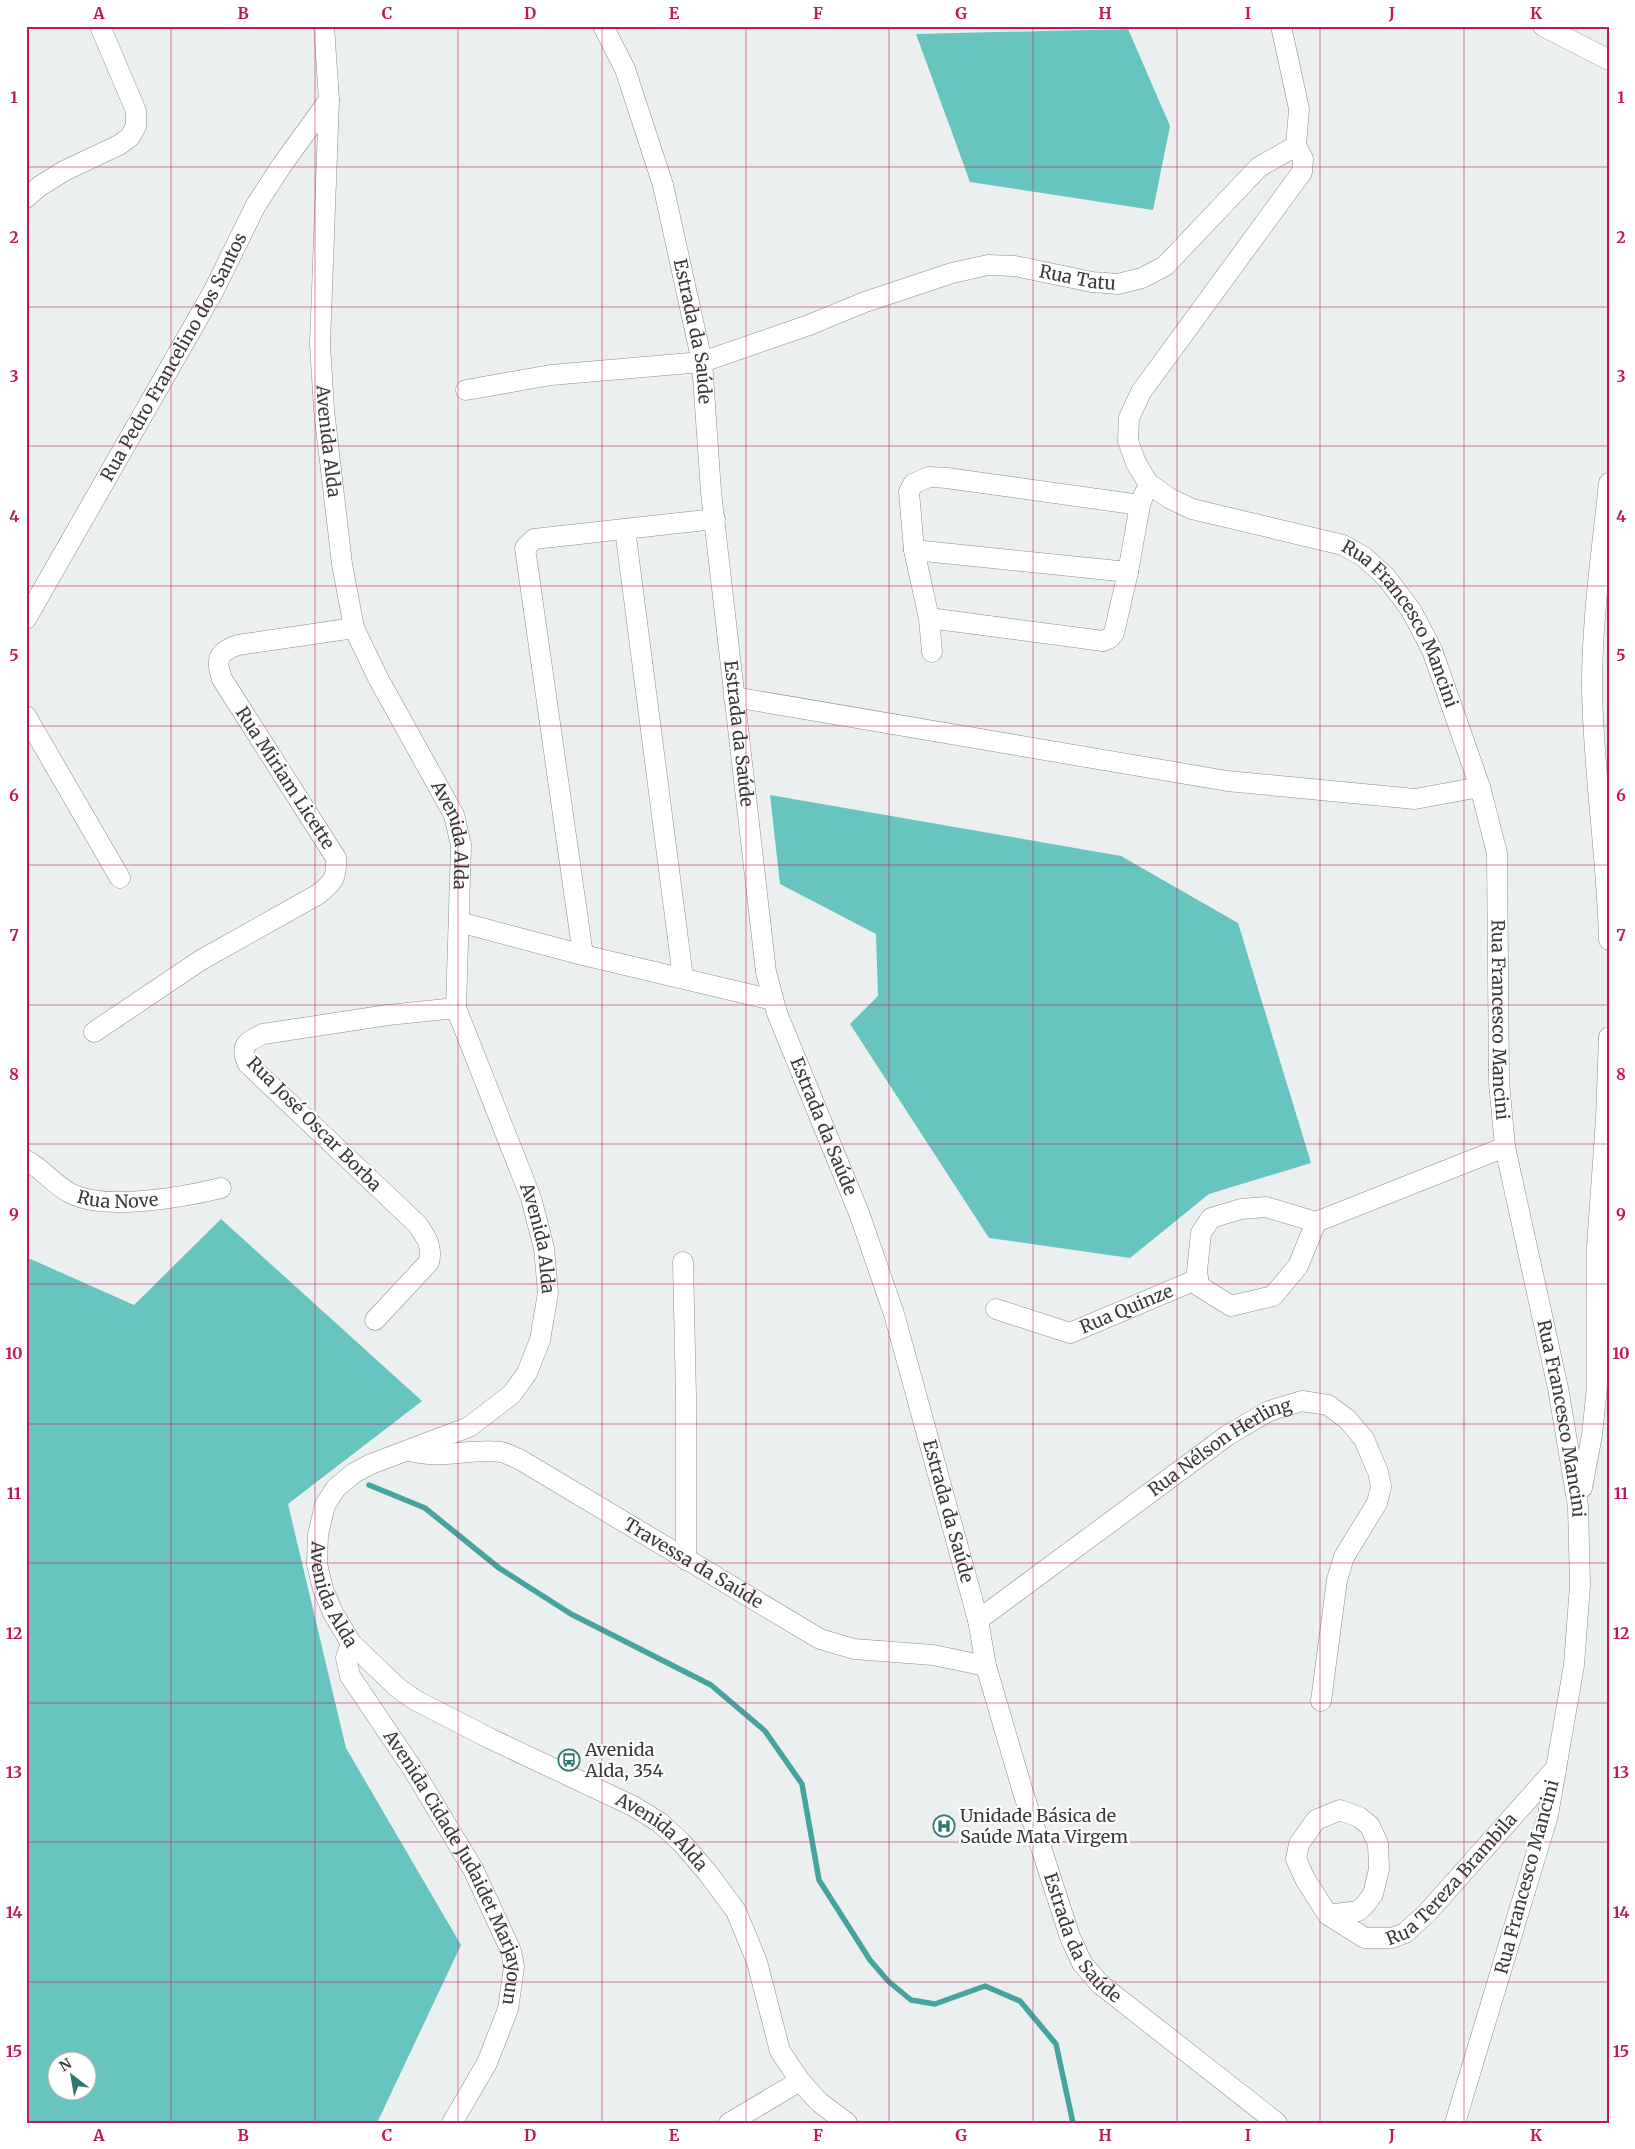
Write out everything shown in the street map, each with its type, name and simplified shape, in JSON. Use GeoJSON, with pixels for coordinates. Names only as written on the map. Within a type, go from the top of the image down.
{"type":"FeatureCollection","features":[{"type":"Feature","properties":{"kind":"street"},"geometry":{"type":"LineString","coordinates":[[26,198],[40,186],[64,171],[119,146],[130,137],[136,126],[136,111],[100,26]]}},
{"type":"Feature","properties":{"kind":"street","name":"Avenida Alda"},"geometry":{"type":"LineString","coordinates":[[324,26],[329,100],[320,344],[324,410],[342,564],[354,628],[378,678],[454,815],[461,845],[456,1008],[532,1198],[544,1248],[548,1293],[540,1340],[527,1373],[512,1394],[469,1427],[371,1464],[336,1488],[325,1505],[318,1534],[317,1564],[323,1589],[333,1613],[351,1643],[377,1670],[415,1700],[491,1739],[633,1806],[659,1822],[681,1842],[708,1872],[736,1911],[757,1962],[780,2051],[800,2080],[834,2119]]}},
{"type":"Feature","properties":{"kind":"street","name":"Estrada da Saúde"},"geometry":{"type":"LineString","coordinates":[[603,26],[625,69],[662,185],[702,362],[715,519],[766,972],[773,1000],[859,1213],[894,1314],[978,1620],[986,1666],[1026,1802],[1070,1937],[1082,1963],[1100,1984],[1277,2123]]}},
{"type":"Feature","properties":{"kind":"street"},"geometry":{"type":"LineString","coordinates":[[1281,26],[1299,109],[1296,146]]}},
{"type":"Feature","properties":{"kind":"street"},"geometry":{"type":"LineString","coordinates":[[1543,26],[1609,60]]}},
{"type":"Feature","properties":{"kind":"street","name":"Rua Pedro Francelino dos Santos"},"geometry":{"type":"LineString","coordinates":[[26,619],[213,292],[256,205],[329,100]]}},
{"type":"Feature","properties":{"kind":"street","name":"Rua Tatu"},"geometry":{"type":"LineString","coordinates":[[466,390],[551,375],[702,362],[809,325],[865,302],[917,284],[952,273],[988,265],[1015,266],[1092,282],[1118,284],[1142,278],[1165,266],[1259,167],[1296,146]]}},
{"type":"Feature","properties":{"kind":"street","name":"Rua Francesco Mancini"},"geometry":{"type":"LineString","coordinates":[[1296,146],[1303,159],[1302,172],[1141,392],[1130,418],[1128,441],[1136,463],[1148,483],[1168,498],[1192,509],[1343,545],[1364,557],[1386,577],[1411,610],[1432,650],[1480,787],[1497,853],[1499,1082],[1505,1147],[1558,1388],[1578,1506],[1580,1585],[1574,1665],[1548,1815],[1455,2123]]}},
{"type":"Feature","properties":{"kind":"street"},"geometry":{"type":"LineString","coordinates":[[932,652],[929,618],[914,550],[909,492],[913,484],[929,478],[957,480],[1140,505]]}},
{"type":"Feature","properties":{"kind":"street"},"geometry":{"type":"LineString","coordinates":[[929,618],[1103,641],[1110,638],[1114,633],[1128,572],[1140,505],[1148,483]]}},
{"type":"Feature","properties":{"kind":"street"},"geometry":{"type":"LineString","coordinates":[[1609,483],[1594,632],[1592,685],[1593,721],[1608,898],[1609,940]]}},
{"type":"Feature","properties":{"kind":"street"},"geometry":{"type":"LineString","coordinates":[[583,955],[525,548],[534,539],[715,519]]}},
{"type":"Feature","properties":{"kind":"street"},"geometry":{"type":"LineString","coordinates":[[625,529],[683,978]]}},
{"type":"Feature","properties":{"kind":"street"},"geometry":{"type":"LineString","coordinates":[[914,550],[1128,572]]}},
{"type":"Feature","properties":{"kind":"street","name":"Rua Miriam Licette"},"geometry":{"type":"LineString","coordinates":[[94,1032],[201,960],[317,895],[331,885],[337,872],[336,858],[222,679],[217,666],[219,657],[226,649],[238,645],[354,628]]}},
{"type":"Feature","properties":{"kind":"street"},"geometry":{"type":"LineString","coordinates":[[734,697],[1227,781],[1415,799],[1480,787]]}},
{"type":"Feature","properties":{"kind":"street"},"geometry":{"type":"LineString","coordinates":[[26,716],[120,878]]}},
{"type":"Feature","properties":{"kind":"street"},"geometry":{"type":"LineString","coordinates":[[459,922],[583,955],[773,1000]]}},
{"type":"Feature","properties":{"kind":"street","name":"Rua José Oscar Borba"},"geometry":{"type":"LineString","coordinates":[[375,1320],[429,1262],[432,1252],[428,1240],[417,1224],[248,1064],[244,1055],[245,1046],[252,1038],[263,1034],[388,1015],[456,1008]]}},
{"type":"Feature","properties":{"kind":"street"},"geometry":{"type":"LineString","coordinates":[[1578,1506],[1592,1435],[1597,1387],[1597,1246],[1606,1119],[1609,1037]]}},
{"type":"Feature","properties":{"kind":"street"},"geometry":{"type":"LineString","coordinates":[[1316,1222],[1298,1266],[1273,1296],[1231,1306],[1199,1286],[1197,1271],[1200,1233],[1211,1218],[1241,1210],[1266,1207],[1316,1222],[1505,1147]]}},
{"type":"Feature","properties":{"kind":"street","name":"Rua Nove"},"geometry":{"type":"LineString","coordinates":[[26,1160],[72,1194],[95,1201],[145,1200],[198,1194],[221,1188]]}},
{"type":"Feature","properties":{"kind":"street"},"geometry":{"type":"LineString","coordinates":[[683,1262],[686,1396],[686,1560]]}},
{"type":"Feature","properties":{"kind":"street","name":"Rua Quinze"},"geometry":{"type":"LineString","coordinates":[[996,1309],[1070,1333],[1198,1279]]}},
{"type":"Feature","properties":{"kind":"street","name":"Rua Nélson Herling"},"geometry":{"type":"LineString","coordinates":[[978,1620],[1228,1435],[1269,1411],[1302,1402],[1328,1405],[1347,1419],[1364,1439],[1378,1472],[1381,1487],[1377,1503],[1344,1557],[1337,1580],[1321,1701]]}},
{"type":"Feature","properties":{"kind":"street","name":"Travessa da Saúde"},"geometry":{"type":"LineString","coordinates":[[407,1450],[423,1455],[491,1451],[519,1459],[820,1639],[854,1649],[933,1656],[986,1666]]}},
{"type":"Feature","properties":{"kind":"street","name":"Avenida Cidade Judaidet Marjayoun"},"geometry":{"type":"LineString","coordinates":[[351,1643],[346,1658],[350,1676],[414,1771],[473,1870],[511,1951],[514,1967],[508,2009],[487,2063],[452,2123]]}},
{"type":"Feature","properties":{"kind":"street","name":"Rua Tereza Brambila"},"geometry":{"type":"LineString","coordinates":[[1328,1915],[1365,1938],[1392,1938],[1405,1933],[1427,1913],[1556,1768]]}},
{"type":"Feature","properties":{"kind":"street"},"geometry":{"type":"LineString","coordinates":[[1340,1810],[1359,1817],[1370,1826],[1378,1844],[1379,1869],[1373,1894],[1364,1906],[1358,1911],[1328,1915],[1304,1879],[1296,1859],[1299,1844],[1316,1820],[1340,1810]]}},
{"type":"Feature","properties":{"kind":"street"},"geometry":{"type":"LineString","coordinates":[[729,2123],[800,2080]]}},
{"type":"Feature","properties":{"kind":"shaded area"},"geometry":{"type":"Polygon","coordinates":[[[1128,29],[1170,126],[1153,210],[970,182],[916,34],[1128,29]]]}},
{"type":"Feature","properties":{"kind":"shaded area"},"geometry":{"type":"Polygon","coordinates":[[[770,795],[1121,856],[1238,923],[1311,1163],[1209,1194],[1130,1258],[989,1238],[850,1024],[878,996],[876,934],[780,884],[770,795]]]}},
{"type":"Feature","properties":{"kind":"shaded area"},"geometry":{"type":"Polygon","coordinates":[[[221,1219],[422,1401],[288,1504],[346,1748],[461,1945],[377,2123],[26,2123],[26,1257],[134,1305],[221,1219]]]}},
{"type":"Feature","properties":{"kind":"waterway"},"geometry":{"type":"LineString","coordinates":[[369,1485],[425,1508],[499,1568],[571,1614],[711,1685],[765,1731],[802,1784],[819,1880],[870,1960],[888,1981],[911,2000],[935,2004],[985,1986],[1020,2001],[1056,2044],[1073,2123]]}},
{"type":"Feature","properties":{"kind":"place","name":"Avenida Alda, 354"},"geometry":{"type":"Point","coordinates":[569,1760]}},
{"type":"Feature","properties":{"kind":"place","name":"Unidade Básica de Saúde Mata Virgem"},"geometry":{"type":"Point","coordinates":[944,1826]}}]}
